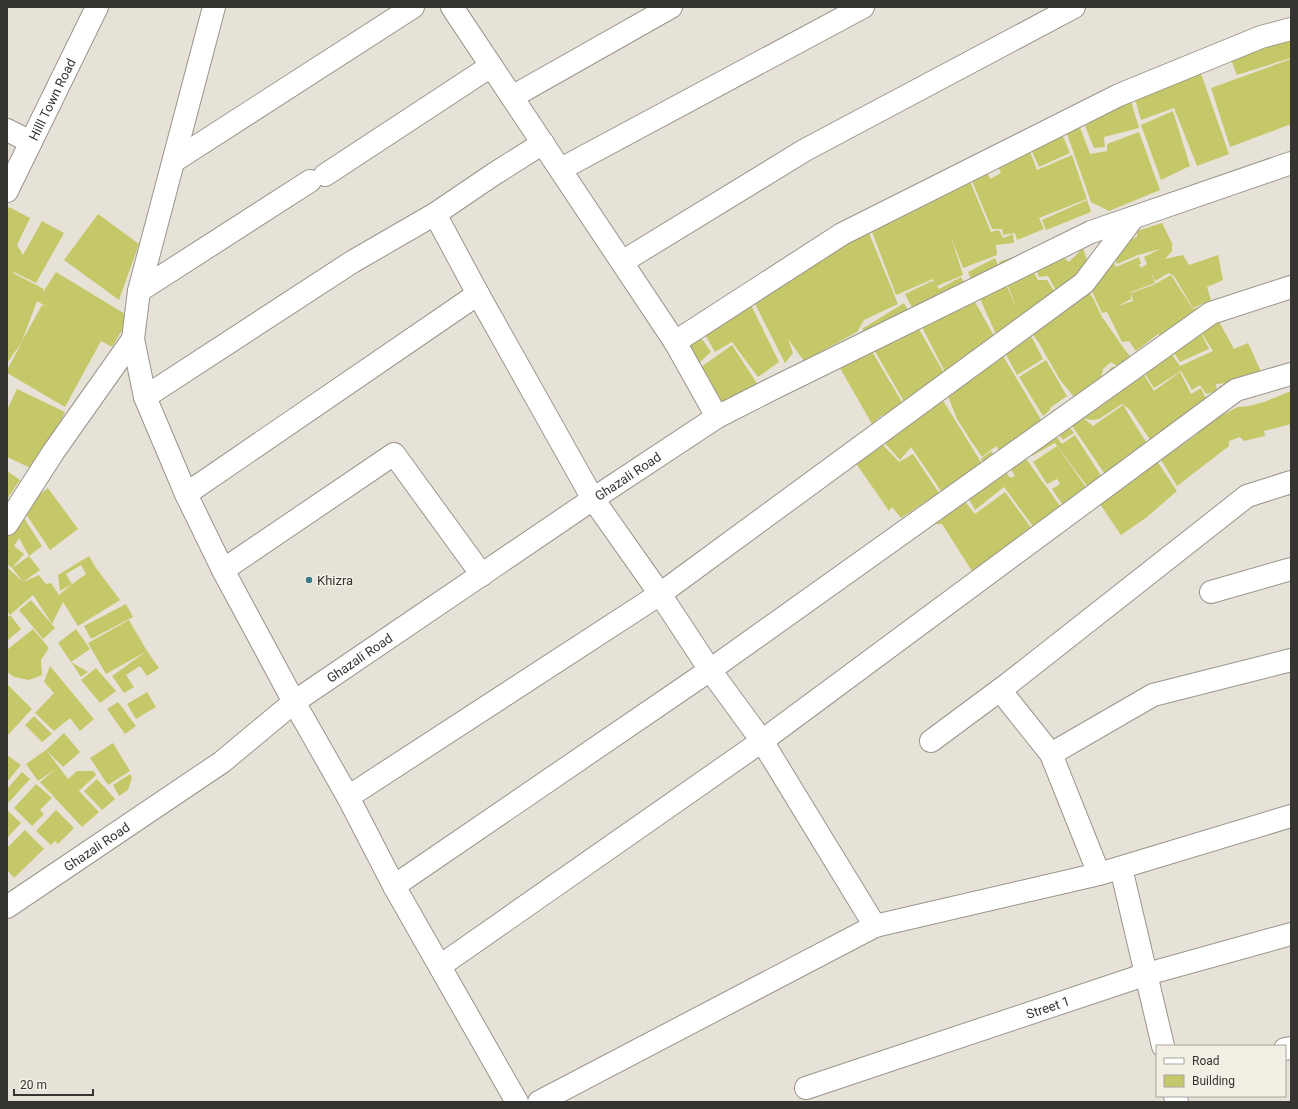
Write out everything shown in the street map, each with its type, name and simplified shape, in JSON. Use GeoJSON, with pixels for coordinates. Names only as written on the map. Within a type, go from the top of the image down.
{"type":"FeatureCollection","features":[{"type":"Feature","properties":{"kind":"street","name":"Hilll Town Road"},"geometry":{"type":"LineString","coordinates":[[7,191],[97,7]]}},
{"type":"Feature","properties":{"kind":"street"},"geometry":{"type":"LineString","coordinates":[[214,7],[139,291],[133,339],[145,398],[186,494],[223,570],[294,702],[348,797],[394,886],[518,1102]]}},
{"type":"Feature","properties":{"kind":"street"},"geometry":{"type":"LineString","coordinates":[[174,161],[413,7]]}},
{"type":"Feature","properties":{"kind":"street"},"geometry":{"type":"LineString","coordinates":[[452,7],[675,342],[717,417]]}},
{"type":"Feature","properties":{"kind":"street"},"geometry":{"type":"LineString","coordinates":[[512,97],[671,7]]}},
{"type":"Feature","properties":{"kind":"street"},"geometry":{"type":"LineString","coordinates":[[561,169],[863,7]]}},
{"type":"Feature","properties":{"kind":"street"},"geometry":{"type":"LineString","coordinates":[[622,262],[805,150],[1074,7]]}},
{"type":"Feature","properties":{"kind":"street"},"geometry":{"type":"LineString","coordinates":[[675,342],[842,234],[1119,94],[1261,37],[1291,29]]}},
{"type":"Feature","properties":{"kind":"street"},"geometry":{"type":"LineString","coordinates":[[139,291],[491,66]]}},
{"type":"Feature","properties":{"kind":"street"},"geometry":{"type":"LineString","coordinates":[[7,130],[31,142]]}},
{"type":"Feature","properties":{"kind":"street"},"geometry":{"type":"LineString","coordinates":[[145,398],[352,262],[435,214],[543,143]]}},
{"type":"Feature","properties":{"kind":"street","name":"Ghazali Road"},"geometry":{"type":"LineString","coordinates":[[7,907],[222,762],[294,702],[593,499],[717,417],[1091,232],[1291,163]]}},
{"type":"Feature","properties":{"kind":"street"},"geometry":{"type":"LineString","coordinates":[[435,214],[593,499],[660,594],[710,670],[762,741],[875,926]]}},
{"type":"Feature","properties":{"kind":"street"},"geometry":{"type":"LineString","coordinates":[[348,797],[660,594],[1084,284],[1132,218]]}},
{"type":"Feature","properties":{"kind":"street"},"geometry":{"type":"LineString","coordinates":[[394,886],[710,670],[1210,313],[1291,287]]}},
{"type":"Feature","properties":{"kind":"street"},"geometry":{"type":"LineString","coordinates":[[186,494],[478,294]]}},
{"type":"Feature","properties":{"kind":"street"},"geometry":{"type":"LineString","coordinates":[[7,524],[54,451],[133,339]]}},
{"type":"Feature","properties":{"kind":"street"},"geometry":{"type":"LineString","coordinates":[[440,966],[762,741],[1236,390],[1291,374]]}},
{"type":"Feature","properties":{"kind":"street"},"geometry":{"type":"LineString","coordinates":[[223,570],[394,454],[482,575]]}},
{"type":"Feature","properties":{"kind":"street"},"geometry":{"type":"LineString","coordinates":[[931,741],[1000,690],[1247,496],[1291,482]]}},
{"type":"Feature","properties":{"kind":"street"},"geometry":{"type":"LineString","coordinates":[[1211,592],[1291,569]]}},
{"type":"Feature","properties":{"kind":"street"},"geometry":{"type":"LineString","coordinates":[[1051,754],[1152,695],[1291,660]]}},
{"type":"Feature","properties":{"kind":"street"},"geometry":{"type":"LineString","coordinates":[[1000,690],[1051,754],[1099,874]]}},
{"type":"Feature","properties":{"kind":"street"},"geometry":{"type":"LineString","coordinates":[[539,1102],[875,926],[1099,874],[1291,816]]}},
{"type":"Feature","properties":{"kind":"street"},"geometry":{"type":"LineString","coordinates":[[1121,868],[1163,1045]]}},
{"type":"Feature","properties":{"kind":"street","name":"Street 1"},"geometry":{"type":"LineString","coordinates":[[806,1088],[1146,974],[1291,934]]}},
{"type":"Feature","properties":{"kind":"building"},"geometry":{"type":"Polygon","coordinates":[[[1291,18],[1291,58],[1237,75],[1226,41],[1291,18]]]}},
{"type":"Feature","properties":{"kind":"building"},"geometry":{"type":"Polygon","coordinates":[[[1291,59],[1291,124],[1230,147],[1211,88],[1291,59]]]}},
{"type":"Feature","properties":{"kind":"building"},"geometry":{"type":"Polygon","coordinates":[[[1198,65],[1229,154],[1197,166],[1174,108],[1141,120],[1133,92],[1198,65]]]}},
{"type":"Feature","properties":{"kind":"building"},"geometry":{"type":"Polygon","coordinates":[[[1131,101],[1139,128],[1104,137],[1105,147],[1094,148],[1085,126],[1097,118],[1131,101]]]}},
{"type":"Feature","properties":{"kind":"building"},"geometry":{"type":"Polygon","coordinates":[[[1173,111],[1190,166],[1161,180],[1141,125],[1173,111]]]}},
{"type":"Feature","properties":{"kind":"building"},"geometry":{"type":"Polygon","coordinates":[[[1055,117],[1070,153],[1039,167],[1029,145],[1055,117]]]}},
{"type":"Feature","properties":{"kind":"building"},"geometry":{"type":"Polygon","coordinates":[[[1078,122],[1090,154],[1107,151],[1107,144],[1139,132],[1160,190],[1109,211],[1091,202],[1066,131],[1078,122]]]}},
{"type":"Feature","properties":{"kind":"building"},"geometry":{"type":"Polygon","coordinates":[[[1027,144],[1037,170],[1072,155],[1087,199],[1039,218],[1044,229],[1017,240],[1015,233],[1003,235],[1002,229],[992,229],[972,181],[988,174],[990,179],[1001,173],[995,160],[1027,144]]]}},
{"type":"Feature","properties":{"kind":"building"},"geometry":{"type":"Polygon","coordinates":[[[964,167],[991,232],[999,230],[1003,238],[1013,234],[1014,243],[996,245],[997,255],[963,268],[951,237],[963,275],[937,286],[939,289],[961,277],[997,341],[947,376],[905,294],[932,281],[934,283],[933,279],[896,295],[869,224],[930,187],[936,201],[929,183],[964,167]]]}},
{"type":"Feature","properties":{"kind":"building"},"geometry":{"type":"Polygon","coordinates":[[[1087,200],[1091,212],[1046,230],[1042,220],[1087,200]]]}},
{"type":"Feature","properties":{"kind":"building"},"geometry":{"type":"Polygon","coordinates":[[[9,207],[30,218],[17,245],[23,255],[42,221],[64,233],[36,283],[14,272],[13,273],[44,289],[42,294],[56,272],[130,317],[112,347],[101,341],[65,407],[7,373],[7,370],[22,342],[7,363],[7,211],[9,207]],[[37,301],[22,341],[42,305],[47,307],[37,301]]]}},
{"type":"Feature","properties":{"kind":"building"},"geometry":{"type":"Polygon","coordinates":[[[98,214],[139,244],[119,300],[64,260],[98,214]]]}},
{"type":"Feature","properties":{"kind":"building"},"geometry":{"type":"Polygon","coordinates":[[[1162,223],[1173,245],[1172,251],[1165,259],[1183,255],[1189,265],[1218,255],[1223,280],[1207,287],[1211,300],[1193,308],[1174,276],[1169,273],[1155,281],[1150,270],[1155,283],[1131,293],[1153,285],[1171,275],[1193,309],[1209,303],[1166,341],[1158,334],[1136,351],[1129,341],[1122,342],[1107,312],[1102,313],[1088,283],[1113,262],[1116,267],[1139,257],[1141,264],[1139,264],[1141,268],[1147,264],[1144,257],[1160,249],[1138,255],[1117,264],[1109,247],[1137,237],[1137,231],[1162,223]],[[1131,293],[1131,299],[1118,306],[1133,301],[1131,293]]]}},
{"type":"Feature","properties":{"kind":"building"},"geometry":{"type":"Polygon","coordinates":[[[866,226],[898,304],[864,320],[857,332],[804,361],[788,339],[793,353],[785,363],[754,302],[866,226]]]}},
{"type":"Feature","properties":{"kind":"building"},"geometry":{"type":"Polygon","coordinates":[[[1083,248],[1089,266],[1058,294],[1048,276],[1039,277],[1029,255],[1063,257],[1069,262],[1083,248]]]}},
{"type":"Feature","properties":{"kind":"building"},"geometry":{"type":"Polygon","coordinates":[[[1024,253],[1038,280],[1047,280],[1055,292],[999,341],[968,272],[995,258],[1017,310],[999,262],[1024,253]]]}},
{"type":"Feature","properties":{"kind":"building"},"geometry":{"type":"Polygon","coordinates":[[[1089,292],[1102,317],[1136,363],[1121,369],[1111,362],[1103,369],[1101,378],[1103,387],[1079,403],[1060,380],[1039,343],[1027,327],[1089,292]]]}},
{"type":"Feature","properties":{"kind":"building"},"geometry":{"type":"Polygon","coordinates":[[[748,299],[779,362],[758,377],[732,342],[715,352],[704,333],[748,299]]]}},
{"type":"Feature","properties":{"kind":"building"},"geometry":{"type":"Polygon","coordinates":[[[904,303],[948,380],[906,405],[862,329],[904,303]]]}},
{"type":"Feature","properties":{"kind":"building"},"geometry":{"type":"Polygon","coordinates":[[[1216,316],[1234,349],[1248,343],[1264,378],[1155,447],[1130,410],[1122,404],[1099,419],[1091,420],[1083,418],[1073,423],[1069,427],[1074,433],[1063,440],[1046,419],[1052,411],[1062,408],[1083,416],[1112,397],[1101,378],[1113,366],[1124,378],[1141,370],[1154,391],[1180,372],[1191,394],[1201,388],[1205,397],[1221,392],[1219,386],[1231,384],[1216,384],[1217,391],[1206,394],[1200,385],[1192,390],[1181,371],[1154,388],[1133,354],[1161,339],[1180,366],[1213,351],[1199,329],[1209,349],[1180,362],[1170,346],[1216,316]]]}},
{"type":"Feature","properties":{"kind":"building"},"geometry":{"type":"Polygon","coordinates":[[[697,332],[711,352],[699,363],[682,341],[697,332]]]}},
{"type":"Feature","properties":{"kind":"building"},"geometry":{"type":"Polygon","coordinates":[[[1029,332],[1043,359],[1017,375],[1000,344],[1029,332]]]}},
{"type":"Feature","properties":{"kind":"building"},"geometry":{"type":"Polygon","coordinates":[[[996,344],[1043,423],[1017,443],[1011,438],[1063,510],[1037,532],[1004,487],[975,510],[965,492],[990,474],[981,459],[991,451],[1010,478],[1015,476],[996,446],[982,457],[957,419],[946,391],[996,344]]]}},
{"type":"Feature","properties":{"kind":"building"},"geometry":{"type":"Polygon","coordinates":[[[732,345],[760,388],[725,406],[701,367],[732,345]]]}},
{"type":"Feature","properties":{"kind":"building"},"geometry":{"type":"Polygon","coordinates":[[[868,345],[905,407],[886,424],[882,415],[872,424],[836,361],[868,345]]]}},
{"type":"Feature","properties":{"kind":"building"},"geometry":{"type":"Polygon","coordinates":[[[1046,360],[1067,396],[1050,408],[1050,410],[1043,416],[1019,377],[1046,360]]]}},
{"type":"Feature","properties":{"kind":"building"},"geometry":{"type":"Polygon","coordinates":[[[17,389],[65,412],[37,471],[7,457],[7,410],[17,389]]]}},
{"type":"Feature","properties":{"kind":"building"},"geometry":{"type":"Polygon","coordinates":[[[1291,391],[1291,424],[1264,431],[1265,436],[1244,441],[1240,437],[1229,441],[1229,446],[1177,486],[1161,460],[1196,435],[1207,423],[1238,407],[1264,402],[1291,391]]]}},
{"type":"Feature","properties":{"kind":"building"},"geometry":{"type":"Polygon","coordinates":[[[939,394],[984,467],[959,490],[955,481],[941,491],[911,447],[900,460],[879,437],[939,394]]]}},
{"type":"Feature","properties":{"kind":"building"},"geometry":{"type":"Polygon","coordinates":[[[1123,405],[1151,450],[1109,480],[1072,426],[1083,418],[1093,426],[1123,405]]]}},
{"type":"Feature","properties":{"kind":"building"},"geometry":{"type":"Polygon","coordinates":[[[1051,430],[1062,444],[1075,435],[1105,482],[1090,490],[1055,443],[1032,456],[1029,447],[1051,430]]]}},
{"type":"Feature","properties":{"kind":"building"},"geometry":{"type":"Polygon","coordinates":[[[882,444],[899,462],[913,454],[939,493],[901,518],[892,507],[889,511],[853,459],[882,444]]]}},
{"type":"Feature","properties":{"kind":"building"},"geometry":{"type":"Polygon","coordinates":[[[1057,446],[1088,490],[1064,507],[1052,489],[1060,484],[1057,479],[1047,484],[1033,462],[1057,446]]]}},
{"type":"Feature","properties":{"kind":"building"},"geometry":{"type":"Polygon","coordinates":[[[1153,455],[1177,491],[1147,517],[1121,535],[1100,504],[1139,477],[1135,468],[1153,455]]]}},
{"type":"Feature","properties":{"kind":"building"},"geometry":{"type":"Polygon","coordinates":[[[7,471],[20,480],[7,499],[7,471]]]}},
{"type":"Feature","properties":{"kind":"building"},"geometry":{"type":"Polygon","coordinates":[[[953,486],[975,514],[1005,492],[1035,533],[977,579],[942,524],[935,524],[928,507],[953,486]]]}},
{"type":"Feature","properties":{"kind":"building"},"geometry":{"type":"Polygon","coordinates":[[[48,488],[78,529],[50,550],[22,508],[48,488]]]}},
{"type":"Feature","properties":{"kind":"building"},"geometry":{"type":"Polygon","coordinates":[[[22,515],[42,546],[29,556],[19,538],[14,546],[24,554],[12,568],[7,564],[7,535],[22,515]]]}},
{"type":"Feature","properties":{"kind":"building"},"geometry":{"type":"Polygon","coordinates":[[[29,556],[40,570],[23,582],[12,568],[29,556]]]}},
{"type":"Feature","properties":{"kind":"building"},"geometry":{"type":"Polygon","coordinates":[[[89,556],[120,600],[78,626],[63,602],[52,624],[33,595],[10,615],[7,611],[7,567],[23,582],[39,575],[46,584],[51,583],[59,595],[72,584],[60,591],[58,575],[89,556]],[[81,565],[66,574],[72,584],[86,574],[81,565]]]}},
{"type":"Feature","properties":{"kind":"building"},"geometry":{"type":"Polygon","coordinates":[[[31,600],[55,628],[43,639],[19,610],[31,600]]]}},
{"type":"Feature","properties":{"kind":"building"},"geometry":{"type":"Polygon","coordinates":[[[126,604],[133,617],[91,639],[84,626],[126,604]]]}},
{"type":"Feature","properties":{"kind":"building"},"geometry":{"type":"Polygon","coordinates":[[[10,615],[21,629],[7,641],[7,618],[10,615]]]}},
{"type":"Feature","properties":{"kind":"building"},"geometry":{"type":"Polygon","coordinates":[[[129,620],[147,651],[106,674],[88,643],[129,620]]]}},
{"type":"Feature","properties":{"kind":"building"},"geometry":{"type":"Polygon","coordinates":[[[33,629],[49,648],[41,660],[42,675],[29,680],[14,677],[7,672],[7,650],[33,629]]]}},
{"type":"Feature","properties":{"kind":"building"},"geometry":{"type":"Polygon","coordinates":[[[76,629],[90,649],[71,662],[58,643],[76,629]]]}},
{"type":"Feature","properties":{"kind":"building"},"geometry":{"type":"Polygon","coordinates":[[[147,651],[159,668],[147,676],[140,666],[126,675],[134,687],[124,693],[112,676],[147,651]]]}},
{"type":"Feature","properties":{"kind":"building"},"geometry":{"type":"Polygon","coordinates":[[[71,662],[88,672],[81,677],[71,662]]]}},
{"type":"Feature","properties":{"kind":"building"},"geometry":{"type":"Polygon","coordinates":[[[50,666],[94,719],[80,731],[70,718],[54,731],[35,713],[54,693],[44,682],[50,666]]]}},
{"type":"Feature","properties":{"kind":"building"},"geometry":{"type":"Polygon","coordinates":[[[96,668],[116,691],[100,703],[81,680],[96,668]]]}},
{"type":"Feature","properties":{"kind":"building"},"geometry":{"type":"Polygon","coordinates":[[[8,685],[32,709],[7,736],[7,686],[8,685]]]}},
{"type":"Feature","properties":{"kind":"building"},"geometry":{"type":"Polygon","coordinates":[[[147,692],[156,707],[136,719],[127,704],[147,692]]]}},
{"type":"Feature","properties":{"kind":"building"},"geometry":{"type":"Polygon","coordinates":[[[118,702],[136,726],[125,734],[107,709],[118,702]]]}},
{"type":"Feature","properties":{"kind":"building"},"geometry":{"type":"Polygon","coordinates":[[[34,716],[52,734],[42,742],[25,725],[34,716]]]}},
{"type":"Feature","properties":{"kind":"building"},"geometry":{"type":"Polygon","coordinates":[[[64,733],[80,752],[63,767],[46,750],[64,733]]]}},
{"type":"Feature","properties":{"kind":"building"},"geometry":{"type":"Polygon","coordinates":[[[113,743],[130,771],[108,785],[90,758],[113,743]]]}},
{"type":"Feature","properties":{"kind":"building"},"geometry":{"type":"Polygon","coordinates":[[[46,750],[68,779],[77,771],[94,771],[96,775],[79,791],[99,812],[82,827],[40,782],[56,769],[38,781],[26,764],[46,750]]]}},
{"type":"Feature","properties":{"kind":"building"},"geometry":{"type":"Polygon","coordinates":[[[7,755],[21,765],[7,782],[7,755]]]}},
{"type":"Feature","properties":{"kind":"building"},"geometry":{"type":"Polygon","coordinates":[[[22,772],[30,779],[8,803],[7,789],[22,772]]]}},
{"type":"Feature","properties":{"kind":"building"},"geometry":{"type":"Polygon","coordinates":[[[130,774],[132,778],[128,790],[119,796],[113,785],[130,774]]]}},
{"type":"Feature","properties":{"kind":"building"},"geometry":{"type":"Polygon","coordinates":[[[97,779],[115,799],[102,810],[84,791],[97,779]]]}},
{"type":"Feature","properties":{"kind":"building"},"geometry":{"type":"Polygon","coordinates":[[[36,784],[52,798],[40,810],[44,814],[32,826],[14,808],[36,784]]]}},
{"type":"Feature","properties":{"kind":"building"},"geometry":{"type":"Polygon","coordinates":[[[7,810],[21,823],[7,838],[7,810]]]}},
{"type":"Feature","properties":{"kind":"building"},"geometry":{"type":"Polygon","coordinates":[[[56,810],[74,828],[58,844],[55,841],[51,845],[36,831],[56,810]]]}},
{"type":"Feature","properties":{"kind":"building"},"geometry":{"type":"Polygon","coordinates":[[[25,830],[44,849],[14,878],[7,870],[7,848],[25,830]]]}},
{"type":"Feature","properties":{"kind":"place","name":"Khizra"},"geometry":{"type":"Point","coordinates":[309,580]}}]}
